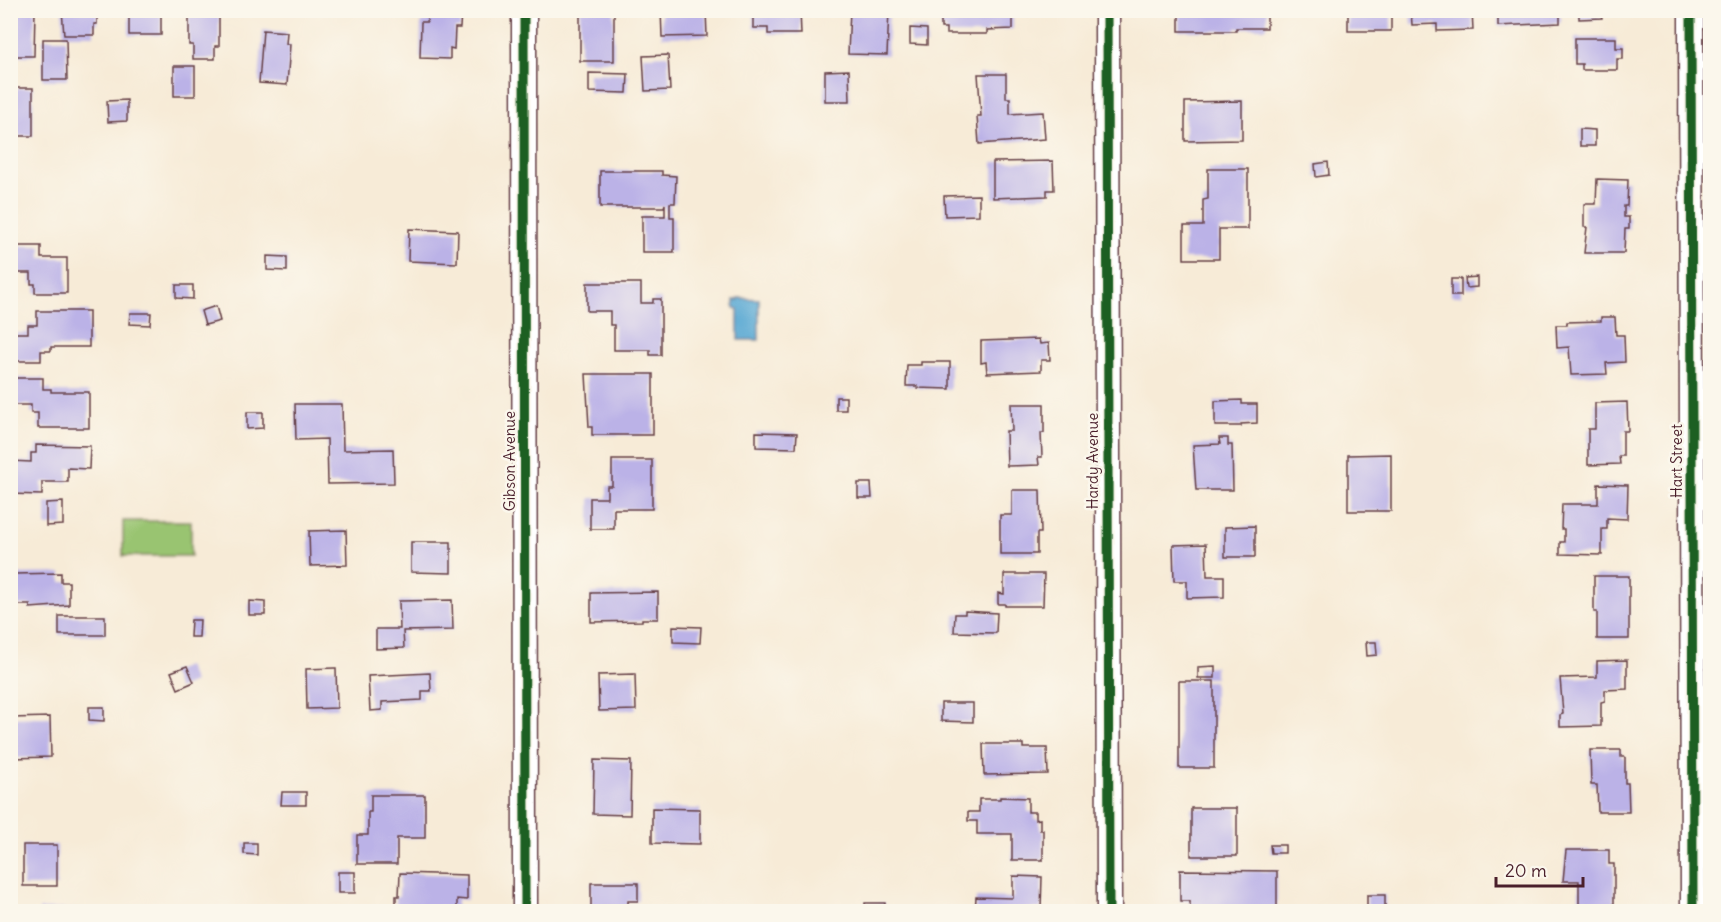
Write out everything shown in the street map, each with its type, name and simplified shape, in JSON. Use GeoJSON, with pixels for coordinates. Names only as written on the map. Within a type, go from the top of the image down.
{"type":"FeatureCollection","features":[{"type":"Feature","properties":{"kind":"street","name":"Gibson Avenue"},"geometry":{"type":"LineString","coordinates":[[524,10],[525,912]]}},
{"type":"Feature","properties":{"kind":"street","name":"Hardy Avenue"},"geometry":{"type":"LineString","coordinates":[[1107,10],[1109,912]]}},
{"type":"Feature","properties":{"kind":"street","name":"Hart Street"},"geometry":{"type":"LineString","coordinates":[[1691,10],[1693,912]]}},
{"type":"Feature","properties":{"kind":"green space"},"geometry":{"type":"Polygon","coordinates":[[[123,521],[191,521],[191,556],[123,556],[123,521]]]}},
{"type":"Feature","properties":{"kind":"water"},"geometry":{"type":"Polygon","coordinates":[[[738,298],[759,299],[759,340],[738,340],[738,309],[734,308],[734,300],[738,298]]]}},
{"type":"Feature","properties":{"kind":"building"},"geometry":{"type":"Polygon","coordinates":[[[10,10],[35,10],[34,56],[10,56],[10,10]]]}},
{"type":"Feature","properties":{"kind":"building"},"geometry":{"type":"Polygon","coordinates":[[[62,10],[97,10],[94,35],[64,35],[62,10]]]}},
{"type":"Feature","properties":{"kind":"building"},"geometry":{"type":"Polygon","coordinates":[[[129,10],[161,10],[161,35],[129,35],[129,10]]]}},
{"type":"Feature","properties":{"kind":"building"},"geometry":{"type":"Polygon","coordinates":[[[189,10],[219,10],[219,46],[215,46],[215,59],[193,59],[193,45],[189,45],[189,10]]]}},
{"type":"Feature","properties":{"kind":"building"},"geometry":{"type":"Polygon","coordinates":[[[428,10],[461,10],[460,28],[455,28],[454,49],[450,48],[450,59],[420,58],[421,22],[427,22],[428,10]]]}},
{"type":"Feature","properties":{"kind":"building"},"geometry":{"type":"Polygon","coordinates":[[[580,10],[614,10],[614,61],[580,61],[580,10]]]}},
{"type":"Feature","properties":{"kind":"building"},"geometry":{"type":"Polygon","coordinates":[[[661,10],[706,10],[707,36],[662,37],[661,10]]]}},
{"type":"Feature","properties":{"kind":"building"},"geometry":{"type":"Polygon","coordinates":[[[753,10],[800,10],[801,34],[768,34],[768,28],[753,28],[753,10]]]}},
{"type":"Feature","properties":{"kind":"building"},"geometry":{"type":"Polygon","coordinates":[[[850,10],[889,10],[887,55],[848,54],[850,10]]]}},
{"type":"Feature","properties":{"kind":"building"},"geometry":{"type":"Polygon","coordinates":[[[941,10],[1013,10],[1013,29],[987,30],[987,34],[946,34],[946,28],[941,28],[941,10]]]}},
{"type":"Feature","properties":{"kind":"building"},"geometry":{"type":"Polygon","coordinates":[[[1179,10],[1267,10],[1267,28],[1236,28],[1236,31],[1179,31],[1179,10]]]}},
{"type":"Feature","properties":{"kind":"building"},"geometry":{"type":"Polygon","coordinates":[[[1348,10],[1391,10],[1391,31],[1348,31],[1348,10]]]}},
{"type":"Feature","properties":{"kind":"building"},"geometry":{"type":"Polygon","coordinates":[[[1411,10],[1472,10],[1473,30],[1437,31],[1437,24],[1412,25],[1411,10]]]}},
{"type":"Feature","properties":{"kind":"building"},"geometry":{"type":"Polygon","coordinates":[[[1498,10],[1560,10],[1560,23],[1498,26],[1498,10]]]}},
{"type":"Feature","properties":{"kind":"building"},"geometry":{"type":"Polygon","coordinates":[[[1579,10],[1602,10],[1602,18],[1579,19],[1579,10]]]}},
{"type":"Feature","properties":{"kind":"building"},"geometry":{"type":"Polygon","coordinates":[[[910,28],[927,29],[927,45],[910,44],[910,28]]]}},
{"type":"Feature","properties":{"kind":"building"},"geometry":{"type":"Polygon","coordinates":[[[263,30],[287,32],[286,44],[290,44],[287,85],[259,83],[263,30]]]}},
{"type":"Feature","properties":{"kind":"building"},"geometry":{"type":"Polygon","coordinates":[[[1575,38],[1616,38],[1616,48],[1623,48],[1623,59],[1617,59],[1617,70],[1582,70],[1582,64],[1575,64],[1575,38]]]}},
{"type":"Feature","properties":{"kind":"building"},"geometry":{"type":"Polygon","coordinates":[[[43,39],[66,39],[67,80],[43,80],[43,39]]]}},
{"type":"Feature","properties":{"kind":"building"},"geometry":{"type":"Polygon","coordinates":[[[668,55],[670,90],[645,91],[643,56],[668,55]]]}},
{"type":"Feature","properties":{"kind":"building"},"geometry":{"type":"Polygon","coordinates":[[[174,66],[195,66],[195,96],[174,96],[174,66]]]}},
{"type":"Feature","properties":{"kind":"building"},"geometry":{"type":"Polygon","coordinates":[[[849,70],[850,101],[825,101],[825,71],[849,70]]]}},
{"type":"Feature","properties":{"kind":"building"},"geometry":{"type":"Polygon","coordinates":[[[589,73],[628,74],[627,93],[589,92],[589,73]]]}},
{"type":"Feature","properties":{"kind":"building"},"geometry":{"type":"Polygon","coordinates":[[[978,74],[1006,74],[1006,98],[1010,98],[1010,114],[1043,112],[1045,139],[979,144],[977,116],[981,116],[978,74]]]}},
{"type":"Feature","properties":{"kind":"building"},"geometry":{"type":"Polygon","coordinates":[[[10,88],[33,88],[33,136],[10,136],[10,88]]]}},
{"type":"Feature","properties":{"kind":"building"},"geometry":{"type":"Polygon","coordinates":[[[127,100],[127,121],[108,122],[107,101],[127,100]]]}},
{"type":"Feature","properties":{"kind":"building"},"geometry":{"type":"Polygon","coordinates":[[[1242,101],[1242,140],[1185,141],[1185,102],[1242,101]]]}},
{"type":"Feature","properties":{"kind":"building"},"geometry":{"type":"Polygon","coordinates":[[[1580,129],[1595,130],[1595,146],[1580,146],[1580,129]]]}},
{"type":"Feature","properties":{"kind":"building"},"geometry":{"type":"Polygon","coordinates":[[[1053,161],[1054,190],[1047,190],[1047,196],[993,198],[993,162],[1053,161]]]}},
{"type":"Feature","properties":{"kind":"building"},"geometry":{"type":"Polygon","coordinates":[[[1328,162],[1329,175],[1316,177],[1315,164],[1328,162]]]}},
{"type":"Feature","properties":{"kind":"building"},"geometry":{"type":"Polygon","coordinates":[[[1208,169],[1248,169],[1248,229],[1219,229],[1219,259],[1184,259],[1184,226],[1203,226],[1203,200],[1208,199],[1208,169]]]}},
{"type":"Feature","properties":{"kind":"building"},"geometry":{"type":"Polygon","coordinates":[[[600,171],[662,171],[662,175],[676,176],[675,203],[670,203],[670,217],[674,217],[674,252],[642,252],[642,216],[665,216],[665,204],[664,207],[600,207],[600,171]]]}},
{"type":"Feature","properties":{"kind":"building"},"geometry":{"type":"Polygon","coordinates":[[[1597,179],[1628,180],[1627,206],[1624,206],[1624,217],[1629,217],[1629,229],[1625,229],[1624,253],[1584,253],[1587,227],[1584,227],[1584,204],[1596,204],[1597,179]]]}},
{"type":"Feature","properties":{"kind":"building"},"geometry":{"type":"Polygon","coordinates":[[[979,195],[979,215],[945,216],[944,196],[979,195]]]}},
{"type":"Feature","properties":{"kind":"building"},"geometry":{"type":"Polygon","coordinates":[[[409,229],[458,231],[457,263],[408,261],[409,229]]]}},
{"type":"Feature","properties":{"kind":"building"},"geometry":{"type":"Polygon","coordinates":[[[10,246],[41,246],[41,258],[67,258],[67,293],[35,293],[35,284],[31,284],[31,273],[10,273],[10,246]]]}},
{"type":"Feature","properties":{"kind":"building"},"geometry":{"type":"Polygon","coordinates":[[[267,256],[287,257],[287,271],[267,270],[267,256]]]}},
{"type":"Feature","properties":{"kind":"building"},"geometry":{"type":"Polygon","coordinates":[[[1477,277],[1477,287],[1466,288],[1465,278],[1477,277]]]}},
{"type":"Feature","properties":{"kind":"building"},"geometry":{"type":"Polygon","coordinates":[[[1451,279],[1461,279],[1461,296],[1451,296],[1451,279]]]}},
{"type":"Feature","properties":{"kind":"building"},"geometry":{"type":"Polygon","coordinates":[[[587,283],[641,283],[641,303],[653,303],[653,299],[661,299],[661,355],[650,355],[650,350],[614,350],[614,325],[610,325],[610,311],[587,311],[587,283]]]}},
{"type":"Feature","properties":{"kind":"building"},"geometry":{"type":"Polygon","coordinates":[[[176,285],[193,285],[193,299],[176,298],[176,285]]]}},
{"type":"Feature","properties":{"kind":"building"},"geometry":{"type":"Polygon","coordinates":[[[216,306],[220,321],[205,325],[201,311],[216,306]]]}},
{"type":"Feature","properties":{"kind":"building"},"geometry":{"type":"Polygon","coordinates":[[[37,311],[89,311],[89,347],[51,347],[51,351],[41,351],[41,361],[12,361],[12,333],[28,333],[28,325],[37,325],[37,311]]]}},
{"type":"Feature","properties":{"kind":"building"},"geometry":{"type":"Polygon","coordinates":[[[130,313],[151,313],[150,325],[129,324],[130,313]]]}},
{"type":"Feature","properties":{"kind":"building"},"geometry":{"type":"Polygon","coordinates":[[[1601,317],[1615,317],[1616,335],[1624,335],[1625,362],[1606,363],[1607,374],[1571,375],[1569,347],[1557,348],[1556,325],[1567,325],[1567,322],[1601,321],[1601,317]]]}},
{"type":"Feature","properties":{"kind":"building"},"geometry":{"type":"Polygon","coordinates":[[[1039,339],[1040,344],[1049,343],[1050,360],[1041,360],[1041,371],[987,373],[986,362],[981,363],[981,341],[1039,339]]]}},
{"type":"Feature","properties":{"kind":"building"},"geometry":{"type":"Polygon","coordinates":[[[921,362],[950,362],[950,389],[906,386],[907,365],[921,365],[921,362]]]}},
{"type":"Feature","properties":{"kind":"building"},"geometry":{"type":"Polygon","coordinates":[[[586,374],[653,374],[653,435],[592,435],[592,427],[589,427],[586,374]]]}},
{"type":"Feature","properties":{"kind":"building"},"geometry":{"type":"Polygon","coordinates":[[[10,378],[43,378],[43,389],[51,389],[51,392],[89,392],[89,428],[38,428],[38,413],[31,413],[31,405],[10,405],[10,378]]]}},
{"type":"Feature","properties":{"kind":"building"},"geometry":{"type":"Polygon","coordinates":[[[836,397],[846,397],[846,410],[836,410],[836,397]]]}},
{"type":"Feature","properties":{"kind":"building"},"geometry":{"type":"Polygon","coordinates":[[[1242,400],[1242,404],[1257,404],[1257,423],[1241,424],[1241,426],[1215,426],[1215,401],[1242,400]]]}},
{"type":"Feature","properties":{"kind":"building"},"geometry":{"type":"Polygon","coordinates":[[[1627,402],[1628,431],[1623,431],[1623,456],[1619,456],[1620,464],[1588,465],[1588,429],[1595,429],[1595,403],[1627,402]]]}},
{"type":"Feature","properties":{"kind":"building"},"geometry":{"type":"Polygon","coordinates":[[[295,404],[342,404],[343,450],[393,449],[394,483],[328,484],[327,439],[296,440],[295,404]]]}},
{"type":"Feature","properties":{"kind":"building"},"geometry":{"type":"Polygon","coordinates":[[[1011,404],[1044,404],[1044,433],[1041,433],[1042,457],[1038,457],[1039,465],[1007,466],[1006,431],[1012,431],[1011,404]]]}},
{"type":"Feature","properties":{"kind":"building"},"geometry":{"type":"Polygon","coordinates":[[[247,412],[263,412],[263,428],[247,429],[247,412]]]}},
{"type":"Feature","properties":{"kind":"building"},"geometry":{"type":"Polygon","coordinates":[[[756,432],[797,433],[796,448],[756,447],[756,432]]]}},
{"type":"Feature","properties":{"kind":"building"},"geometry":{"type":"Polygon","coordinates":[[[1219,438],[1228,438],[1228,445],[1232,445],[1233,490],[1196,490],[1193,445],[1220,444],[1219,438]]]}},
{"type":"Feature","properties":{"kind":"building"},"geometry":{"type":"Polygon","coordinates":[[[36,445],[90,446],[89,469],[68,468],[68,482],[42,482],[42,495],[10,494],[10,461],[31,462],[31,453],[36,453],[36,445]]]}},
{"type":"Feature","properties":{"kind":"building"},"geometry":{"type":"Polygon","coordinates":[[[1391,454],[1391,511],[1348,511],[1348,455],[1391,454]]]}},
{"type":"Feature","properties":{"kind":"building"},"geometry":{"type":"Polygon","coordinates":[[[612,460],[652,460],[652,509],[614,509],[614,529],[590,529],[590,498],[607,498],[607,486],[612,486],[612,460]]]}},
{"type":"Feature","properties":{"kind":"building"},"geometry":{"type":"Polygon","coordinates":[[[858,483],[871,483],[872,498],[858,498],[858,483]]]}},
{"type":"Feature","properties":{"kind":"building"},"geometry":{"type":"Polygon","coordinates":[[[1598,484],[1628,485],[1627,519],[1607,518],[1607,529],[1602,529],[1602,555],[1560,554],[1560,542],[1564,542],[1564,529],[1561,529],[1562,504],[1598,504],[1598,484]]]}},
{"type":"Feature","properties":{"kind":"building"},"geometry":{"type":"Polygon","coordinates":[[[1012,490],[1040,490],[1041,533],[1037,533],[1037,554],[1000,554],[1000,515],[1012,515],[1012,490]]]}},
{"type":"Feature","properties":{"kind":"building"},"geometry":{"type":"Polygon","coordinates":[[[63,502],[63,525],[46,526],[46,503],[63,502]]]}},
{"type":"Feature","properties":{"kind":"building"},"geometry":{"type":"Polygon","coordinates":[[[1255,526],[1255,557],[1225,557],[1225,527],[1255,526]]]}},
{"type":"Feature","properties":{"kind":"building"},"geometry":{"type":"Polygon","coordinates":[[[346,530],[347,565],[310,566],[309,531],[346,530]]]}},
{"type":"Feature","properties":{"kind":"building"},"geometry":{"type":"Polygon","coordinates":[[[411,542],[451,542],[451,573],[411,572],[411,542]]]}},
{"type":"Feature","properties":{"kind":"building"},"geometry":{"type":"Polygon","coordinates":[[[1206,544],[1207,576],[1224,576],[1224,597],[1187,598],[1187,581],[1174,581],[1173,545],[1206,544]]]}},
{"type":"Feature","properties":{"kind":"building"},"geometry":{"type":"Polygon","coordinates":[[[61,573],[61,582],[69,582],[69,605],[30,608],[30,605],[13,605],[13,601],[10,601],[10,577],[15,577],[15,574],[61,573]]]}},
{"type":"Feature","properties":{"kind":"building"},"geometry":{"type":"Polygon","coordinates":[[[1004,574],[1044,574],[1043,606],[998,604],[998,593],[1004,594],[1004,574]]]}},
{"type":"Feature","properties":{"kind":"building"},"geometry":{"type":"Polygon","coordinates":[[[1594,576],[1629,576],[1629,639],[1597,639],[1594,576]]]}},
{"type":"Feature","properties":{"kind":"building"},"geometry":{"type":"Polygon","coordinates":[[[658,592],[658,619],[591,622],[591,593],[658,592]]]}},
{"type":"Feature","properties":{"kind":"building"},"geometry":{"type":"Polygon","coordinates":[[[452,600],[453,630],[403,631],[404,648],[376,649],[376,629],[400,629],[399,601],[452,600]]]}},
{"type":"Feature","properties":{"kind":"building"},"geometry":{"type":"Polygon","coordinates":[[[249,601],[265,602],[265,615],[249,615],[249,601]]]}},
{"type":"Feature","properties":{"kind":"building"},"geometry":{"type":"Polygon","coordinates":[[[965,611],[997,613],[996,633],[954,632],[955,614],[965,614],[965,611]]]}},
{"type":"Feature","properties":{"kind":"building"},"geometry":{"type":"Polygon","coordinates":[[[59,616],[105,616],[105,635],[59,635],[59,616]]]}},
{"type":"Feature","properties":{"kind":"building"},"geometry":{"type":"Polygon","coordinates":[[[191,620],[200,620],[199,637],[190,637],[191,620]]]}},
{"type":"Feature","properties":{"kind":"building"},"geometry":{"type":"Polygon","coordinates":[[[673,626],[701,627],[700,643],[673,642],[673,626]]]}},
{"type":"Feature","properties":{"kind":"building"},"geometry":{"type":"Polygon","coordinates":[[[1366,642],[1376,642],[1377,655],[1367,656],[1366,642]]]}},
{"type":"Feature","properties":{"kind":"building"},"geometry":{"type":"Polygon","coordinates":[[[1627,660],[1627,689],[1605,690],[1605,701],[1601,702],[1601,726],[1560,727],[1560,715],[1563,714],[1560,678],[1597,677],[1597,661],[1627,660]]]}},
{"type":"Feature","properties":{"kind":"building"},"geometry":{"type":"Polygon","coordinates":[[[187,666],[194,682],[178,689],[171,672],[187,666]]]}},
{"type":"Feature","properties":{"kind":"building"},"geometry":{"type":"Polygon","coordinates":[[[1215,666],[1215,678],[1198,678],[1198,667],[1215,666]]]}},
{"type":"Feature","properties":{"kind":"building"},"geometry":{"type":"Polygon","coordinates":[[[336,668],[337,708],[307,709],[306,669],[336,668]]]}},
{"type":"Feature","properties":{"kind":"building"},"geometry":{"type":"Polygon","coordinates":[[[430,673],[431,691],[422,691],[422,700],[382,702],[382,710],[370,711],[368,676],[430,673]]]}},
{"type":"Feature","properties":{"kind":"building"},"geometry":{"type":"Polygon","coordinates":[[[635,674],[636,710],[599,711],[598,675],[635,674]]]}},
{"type":"Feature","properties":{"kind":"building"},"geometry":{"type":"Polygon","coordinates":[[[1179,681],[1214,681],[1214,768],[1179,768],[1179,681]]]}},
{"type":"Feature","properties":{"kind":"building"},"geometry":{"type":"Polygon","coordinates":[[[941,703],[973,703],[973,722],[941,721],[941,703]]]}},
{"type":"Feature","properties":{"kind":"building"},"geometry":{"type":"Polygon","coordinates":[[[89,707],[104,707],[104,721],[89,720],[89,707]]]}},
{"type":"Feature","properties":{"kind":"building"},"geometry":{"type":"Polygon","coordinates":[[[50,717],[51,757],[13,758],[10,718],[50,717]]]}},
{"type":"Feature","properties":{"kind":"building"},"geometry":{"type":"Polygon","coordinates":[[[983,744],[1023,744],[1023,748],[1047,748],[1048,774],[984,775],[983,744]]]}},
{"type":"Feature","properties":{"kind":"building"},"geometry":{"type":"Polygon","coordinates":[[[1590,750],[1621,750],[1621,757],[1625,757],[1625,783],[1628,783],[1629,812],[1598,812],[1597,785],[1591,785],[1590,750]]]}},
{"type":"Feature","properties":{"kind":"building"},"geometry":{"type":"Polygon","coordinates":[[[594,760],[631,761],[630,815],[593,814],[594,760]]]}},
{"type":"Feature","properties":{"kind":"building"},"geometry":{"type":"Polygon","coordinates":[[[282,792],[306,792],[306,805],[281,805],[282,792]]]}},
{"type":"Feature","properties":{"kind":"building"},"geometry":{"type":"Polygon","coordinates":[[[371,795],[425,795],[425,838],[397,838],[397,864],[357,864],[357,835],[368,835],[371,795]]]}},
{"type":"Feature","properties":{"kind":"building"},"geometry":{"type":"Polygon","coordinates":[[[1000,797],[1028,798],[1028,812],[1035,812],[1035,820],[1040,819],[1040,830],[1043,830],[1043,860],[1012,860],[1012,834],[977,834],[977,821],[968,821],[968,812],[979,812],[979,799],[1000,799],[1000,797]]]}},
{"type":"Feature","properties":{"kind":"building"},"geometry":{"type":"Polygon","coordinates":[[[652,808],[700,809],[700,844],[652,843],[652,808]]]}},
{"type":"Feature","properties":{"kind":"building"},"geometry":{"type":"Polygon","coordinates":[[[1191,808],[1237,808],[1237,856],[1191,856],[1191,808]]]}},
{"type":"Feature","properties":{"kind":"building"},"geometry":{"type":"Polygon","coordinates":[[[244,843],[257,843],[257,855],[244,854],[244,843]]]}},
{"type":"Feature","properties":{"kind":"building"},"geometry":{"type":"Polygon","coordinates":[[[23,845],[57,845],[57,886],[23,886],[23,845]]]}},
{"type":"Feature","properties":{"kind":"building"},"geometry":{"type":"Polygon","coordinates":[[[1270,845],[1285,845],[1285,853],[1271,853],[1270,845]]]}},
{"type":"Feature","properties":{"kind":"building"},"geometry":{"type":"Polygon","coordinates":[[[1566,850],[1609,850],[1609,864],[1614,864],[1614,908],[1579,908],[1579,881],[1563,881],[1566,850]]]}},
{"type":"Feature","properties":{"kind":"building"},"geometry":{"type":"Polygon","coordinates":[[[1180,870],[1277,871],[1277,908],[1190,908],[1190,901],[1180,901],[1180,870]]]}},
{"type":"Feature","properties":{"kind":"building"},"geometry":{"type":"Polygon","coordinates":[[[338,872],[355,872],[355,893],[338,893],[338,872]]]}},
{"type":"Feature","properties":{"kind":"building"},"geometry":{"type":"Polygon","coordinates":[[[400,873],[467,875],[467,900],[457,899],[457,910],[396,912],[400,873]]]}},
{"type":"Feature","properties":{"kind":"building"},"geometry":{"type":"Polygon","coordinates":[[[1013,876],[1042,877],[1041,909],[1023,909],[1023,912],[975,912],[976,897],[1013,898],[1013,876]]]}},
{"type":"Feature","properties":{"kind":"building"},"geometry":{"type":"Polygon","coordinates":[[[591,883],[638,883],[638,901],[628,901],[628,912],[591,912],[591,883]]]}},
{"type":"Feature","properties":{"kind":"building"},"geometry":{"type":"Polygon","coordinates":[[[1367,895],[1385,895],[1385,910],[1367,910],[1367,895]]]}},
{"type":"Feature","properties":{"kind":"building"},"geometry":{"type":"Polygon","coordinates":[[[865,903],[885,903],[885,912],[865,912],[865,903]]]}},
{"type":"Feature","properties":{"kind":"building"},"geometry":{"type":"Polygon","coordinates":[[[39,909],[90,909],[90,912],[39,912],[39,909]]]}},
{"type":"Feature","properties":{"kind":"cycle path"},"geometry":{"type":"LineString","coordinates":[[524,10],[525,912]]}},
{"type":"Feature","properties":{"kind":"cycle path"},"geometry":{"type":"LineString","coordinates":[[1107,10],[1109,912]]}},
{"type":"Feature","properties":{"kind":"cycle path"},"geometry":{"type":"LineString","coordinates":[[1691,10],[1693,912]]}}]}
